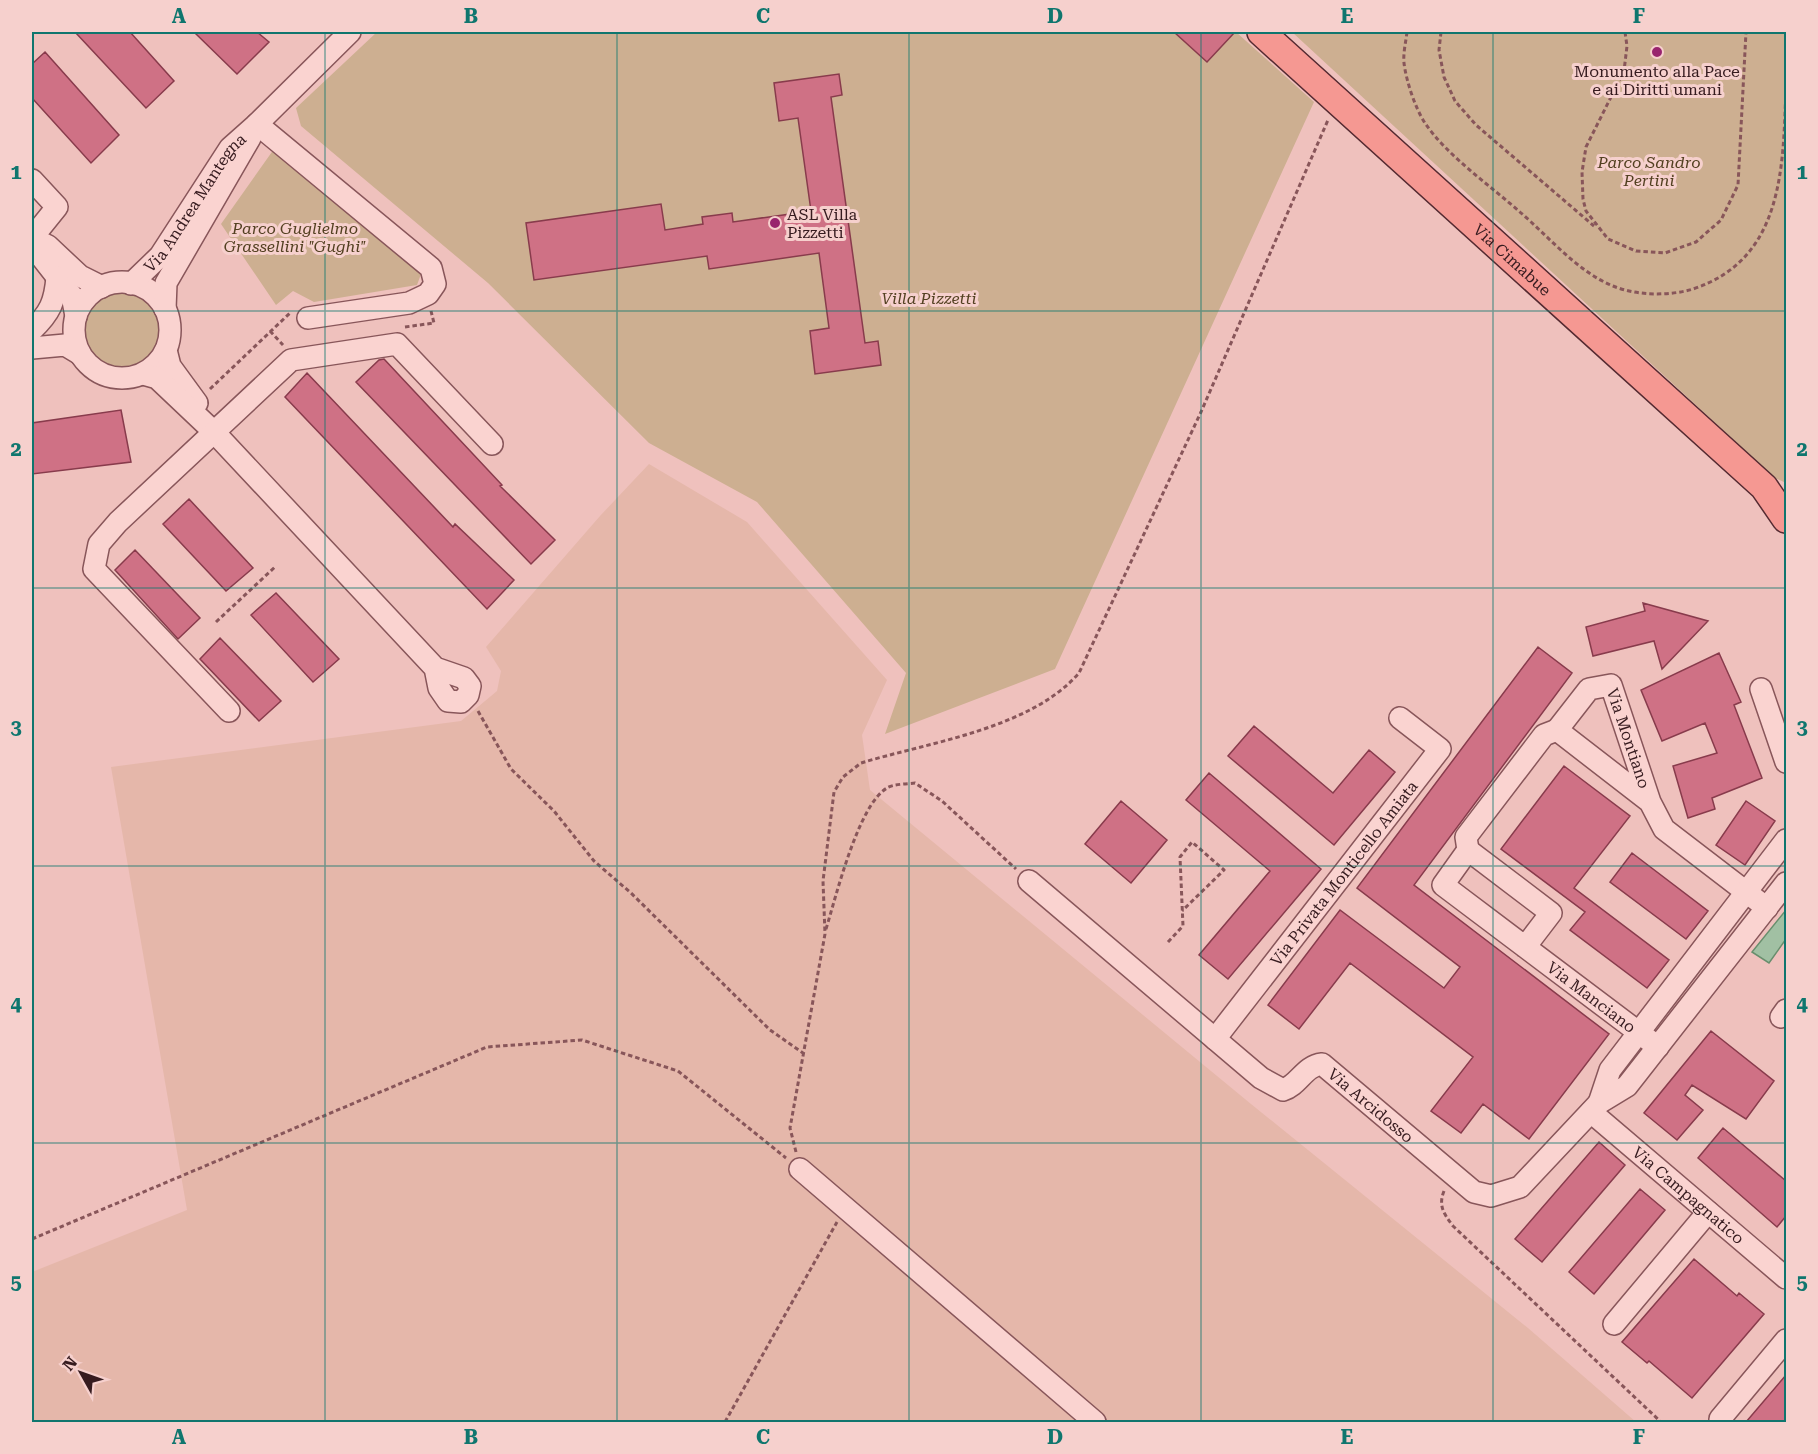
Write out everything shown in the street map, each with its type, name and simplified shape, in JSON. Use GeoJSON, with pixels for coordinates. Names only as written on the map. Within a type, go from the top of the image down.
{"type":"FeatureCollection","features":[{"type":"Feature","properties":{"kind":"main road","name":"Via Cimabue"},"geometry":{"type":"LineString","coordinates":[[1261,32],[1775,492],[1786,519]]}},
{"type":"Feature","properties":{"kind":"street","name":"Via Andrea Mantegna"},"geometry":{"type":"LineString","coordinates":[[131,284],[160,256],[230,148],[350,32]]}},
{"type":"Feature","properties":{"kind":"street","name":"Via Andrea Mantegna"},"geometry":{"type":"LineString","coordinates":[[165,309],[166,283],[257,124]]}},
{"type":"Feature","properties":{"kind":"street"},"geometry":{"type":"LineString","coordinates":[[257,124],[431,268],[435,284],[428,294],[409,303],[308,318]]}},
{"type":"Feature","properties":{"kind":"street"},"geometry":{"type":"LineString","coordinates":[[32,180],[57,207],[32,238]]}},
{"type":"Feature","properties":{"kind":"street"},"geometry":{"type":"LineString","coordinates":[[32,238],[48,246],[80,276],[102,287]]}},
{"type":"Feature","properties":{"kind":"street"},"geometry":{"type":"LineString","coordinates":[[32,238],[39,254],[72,296],[75,340],[80,354]]}},
{"type":"Feature","properties":{"kind":"street"},"geometry":{"type":"LineString","coordinates":[[32,330],[48,315],[55,300],[57,277]]}},
{"type":"Feature","properties":{"kind":"street"},"geometry":{"type":"LineString","coordinates":[[32,330],[75,320],[86,299],[102,287],[113,283],[131,284],[148,290],[165,309],[170,329],[166,350],[160,360],[143,374]]}},
{"type":"Feature","properties":{"kind":"street"},"geometry":{"type":"LineString","coordinates":[[229,711],[94,569],[99,544],[118,522],[291,360],[397,344],[492,444]]}},
{"type":"Feature","properties":{"kind":"street"},"geometry":{"type":"LineString","coordinates":[[32,348],[65,345],[80,354],[101,374],[122,378],[143,374],[157,378],[214,432],[435,668],[439,688],[448,701],[461,702],[468,695]]}},
{"type":"Feature","properties":{"kind":"street"},"geometry":{"type":"LineString","coordinates":[[166,350],[170,366],[214,432]]}},
{"type":"Feature","properties":{"kind":"street","name":"Via Montiano"},"geometry":{"type":"LineString","coordinates":[[1650,802],[1557,730],[1589,689],[1611,686],[1650,802],[1664,829],[1767,908]]}},
{"type":"Feature","properties":{"kind":"street"},"geometry":{"type":"LineString","coordinates":[[1761,689],[1786,762]]}},
{"type":"Feature","properties":{"kind":"street","name":"Via Privata Monticello Amiata"},"geometry":{"type":"LineString","coordinates":[[1215,1039],[1440,749],[1400,718]]}},
{"type":"Feature","properties":{"kind":"street"},"geometry":{"type":"LineString","coordinates":[[1525,947],[1551,913],[1468,850],[1466,837],[1544,735],[1557,730]]}},
{"type":"Feature","properties":{"kind":"street","name":"Via Arcidosso"},"geometry":{"type":"LineString","coordinates":[[1595,1108],[1610,1070],[1746,892],[1785,846]]}},
{"type":"Feature","properties":{"kind":"street","name":"Via Manciano"},"geometry":{"type":"LineString","coordinates":[[1468,850],[1443,885],[1658,1047]]}},
{"type":"Feature","properties":{"kind":"street","name":"Via Arcidosso"},"geometry":{"type":"LineString","coordinates":[[1029,881],[1262,1078],[1283,1090],[1290,1087],[1309,1069],[1322,1064],[1474,1192],[1491,1196],[1520,1187],[1595,1108],[1628,1086],[1786,883]]}},
{"type":"Feature","properties":{"kind":"street","name":"Via Campagnatico"},"geometry":{"type":"LineString","coordinates":[[1595,1108],[1708,1212],[1786,1278]]}},
{"type":"Feature","properties":{"kind":"street"},"geometry":{"type":"LineString","coordinates":[[800,1169],[1095,1422]]}},
{"type":"Feature","properties":{"kind":"street"},"geometry":{"type":"LineString","coordinates":[[1614,1324],[1708,1212]]}},
{"type":"Feature","properties":{"kind":"street"},"geometry":{"type":"LineString","coordinates":[[1720,1419],[1786,1340]]}},
{"type":"Feature","properties":{"kind":"path"},"geometry":{"type":"LineString","coordinates":[[1407,32],[1404,62],[1424,122],[1453,153],[1584,268],[1614,286],[1674,295],[1702,286],[1726,274],[1754,249],[1769,220],[1778,191],[1784,160],[1786,87]]}},
{"type":"Feature","properties":{"kind":"path"},"geometry":{"type":"LineString","coordinates":[[1441,32],[1439,50],[1442,68],[1455,101],[1476,125],[1608,239],[1636,251],[1665,253],[1696,242],[1721,220],[1738,185],[1746,32]]}},
{"type":"Feature","properties":{"kind":"path"},"geometry":{"type":"LineString","coordinates":[[1598,230],[1586,211],[1582,172],[1586,147],[1624,71],[1627,46],[1625,32]]}},
{"type":"Feature","properties":{"kind":"path"},"geometry":{"type":"LineString","coordinates":[[825,934],[823,881],[825,860],[834,792],[843,777],[861,763],[994,724],[1049,699],[1066,688],[1079,672],[1201,412],[1337,100]]}},
{"type":"Feature","properties":{"kind":"path"},"geometry":{"type":"LineString","coordinates":[[196,402],[299,304],[308,318]]}},
{"type":"Feature","properties":{"kind":"path"},"geometry":{"type":"LineString","coordinates":[[216,622],[276,566]]}},
{"type":"Feature","properties":{"kind":"path"},"geometry":{"type":"LineString","coordinates":[[468,695],[511,769],[554,810],[594,861],[631,893],[770,1030],[803,1053]]}},
{"type":"Feature","properties":{"kind":"path"},"geometry":{"type":"LineString","coordinates":[[800,1169],[790,1128],[825,934],[855,836],[871,806],[887,788],[915,783],[942,801],[1029,881]]}},
{"type":"Feature","properties":{"kind":"path"},"geometry":{"type":"LineString","coordinates":[[1168,942],[1183,926],[1182,911],[1180,857],[1192,842],[1224,870],[1182,911]]}},
{"type":"Feature","properties":{"kind":"path"},"geometry":{"type":"LineString","coordinates":[[32,1239],[487,1047],[582,1040],[678,1071],[800,1169]]}},
{"type":"Feature","properties":{"kind":"path"},"geometry":{"type":"LineString","coordinates":[[1455,1177],[1443,1192],[1440,1201],[1443,1213],[1453,1226],[1661,1422]]}},
{"type":"Feature","properties":{"kind":"path"},"geometry":{"type":"LineString","coordinates":[[725,1422],[845,1207]]}},
{"type":"Feature","properties":{"kind":"shaded area"},"geometry":{"type":"Polygon","coordinates":[[[649,464],[747,522],[887,680],[862,735],[870,790],[1251,1104],[1528,1328],[1636,1422],[32,1422],[32,1272],[187,1210],[111,767],[461,721],[497,691],[501,671],[486,647],[600,516],[649,464]]]}},
{"type":"Feature","properties":{"kind":"shaded area"},"geometry":{"type":"Polygon","coordinates":[[[1786,910],[1786,939],[1769,963],[1752,952],[1786,910]]]}},
{"type":"Feature","properties":{"kind":"green space","name":"Villa Pizzetti"},"geometry":{"type":"Polygon","coordinates":[[[377,32],[1236,32],[1314,102],[1055,669],[885,734],[906,673],[757,502],[649,443],[488,283],[301,126],[296,108],[377,32]]]}},
{"type":"Feature","properties":{"kind":"green space","name":"Parco Sandro Pertini"},"geometry":{"type":"Polygon","coordinates":[[[1292,32],[1786,32],[1786,483],[1775,478],[1292,32]]]}},
{"type":"Feature","properties":{"kind":"green space","name":"Parco Guglielmo Grassellini \"Gughi\""},"geometry":{"type":"Polygon","coordinates":[[[274,149],[421,274],[417,285],[314,302],[293,291],[276,305],[221,224],[274,149]]]}},
{"type":"Feature","properties":{"kind":"green space"},"geometry":{"type":"Polygon","coordinates":[[[121,292],[136,295],[153,309],[160,331],[157,346],[143,363],[121,370],[106,367],[89,353],[82,331],[85,316],[99,299],[121,292]]]}},
{"type":"Feature","properties":{"kind":"building"},"geometry":{"type":"Polygon","coordinates":[[[75,32],[130,32],[174,81],[146,108],[75,32]]]}},
{"type":"Feature","properties":{"kind":"building"},"geometry":{"type":"Polygon","coordinates":[[[194,32],[257,32],[269,42],[237,74],[194,32]]]}},
{"type":"Feature","properties":{"kind":"building"},"geometry":{"type":"Polygon","coordinates":[[[1174,32],[1235,32],[1207,62],[1174,32]]]}},
{"type":"Feature","properties":{"kind":"building"},"geometry":{"type":"Polygon","coordinates":[[[45,52],[119,135],[91,163],[32,98],[32,64],[45,52]]]}},
{"type":"Feature","properties":{"kind":"building","name":"ASL Villa Pizzetti"},"geometry":{"type":"Polygon","coordinates":[[[839,74],[842,95],[831,97],[865,343],[878,341],[881,365],[815,374],[810,331],[829,328],[819,253],[709,269],[707,256],[534,280],[526,223],[661,204],[665,230],[703,224],[702,217],[732,213],[733,222],[811,211],[798,118],[779,121],[774,83],[839,74]]]}},
{"type":"Feature","properties":{"kind":"building"},"geometry":{"type":"Polygon","coordinates":[[[384,359],[502,485],[500,486],[555,540],[531,564],[356,382],[379,360],[384,359]]]}},
{"type":"Feature","properties":{"kind":"building"},"geometry":{"type":"Polygon","coordinates":[[[307,373],[453,527],[455,524],[514,580],[487,609],[285,397],[307,373]]]}},
{"type":"Feature","properties":{"kind":"building"},"geometry":{"type":"Polygon","coordinates":[[[121,410],[131,462],[32,474],[32,423],[121,410]]]}},
{"type":"Feature","properties":{"kind":"building"},"geometry":{"type":"Polygon","coordinates":[[[189,499],[253,568],[226,591],[163,524],[189,499]]]}},
{"type":"Feature","properties":{"kind":"building"},"geometry":{"type":"Polygon","coordinates":[[[135,550],[200,618],[178,639],[115,570],[135,550]]]}},
{"type":"Feature","properties":{"kind":"building"},"geometry":{"type":"Polygon","coordinates":[[[276,593],[339,659],[313,682],[251,615],[276,593]]]}},
{"type":"Feature","properties":{"kind":"building"},"geometry":{"type":"Polygon","coordinates":[[[1643,603],[1708,621],[1662,669],[1654,641],[1593,656],[1586,627],[1645,611],[1643,603]]]}},
{"type":"Feature","properties":{"kind":"building"},"geometry":{"type":"Polygon","coordinates":[[[220,638],[281,701],[259,721],[200,659],[220,638]]]}},
{"type":"Feature","properties":{"kind":"building"},"geometry":{"type":"Polygon","coordinates":[[[1538,647],[1572,673],[1414,885],[1609,1034],[1529,1139],[1483,1104],[1461,1133],[1431,1111],[1473,1057],[1350,963],[1299,1029],[1268,1005],[1340,910],[1444,988],[1460,967],[1357,888],[1538,647]]]}},
{"type":"Feature","properties":{"kind":"building"},"geometry":{"type":"Polygon","coordinates":[[[1719,653],[1741,702],[1734,705],[1762,778],[1712,798],[1715,809],[1688,818],[1673,766],[1717,753],[1705,723],[1662,741],[1641,690],[1719,653]]]}},
{"type":"Feature","properties":{"kind":"building"},"geometry":{"type":"Polygon","coordinates":[[[1254,726],[1333,793],[1369,750],[1395,772],[1334,845],[1228,756],[1254,726]]]}},
{"type":"Feature","properties":{"kind":"building"},"geometry":{"type":"Polygon","coordinates":[[[1564,766],[1630,816],[1574,888],[1669,960],[1647,988],[1570,930],[1585,912],[1501,849],[1564,766]]]}},
{"type":"Feature","properties":{"kind":"building"},"geometry":{"type":"Polygon","coordinates":[[[1209,773],[1321,869],[1228,979],[1199,955],[1270,871],[1186,800],[1209,773]]]}},
{"type":"Feature","properties":{"kind":"building"},"geometry":{"type":"Polygon","coordinates":[[[1121,801],[1167,840],[1131,883],[1085,844],[1121,801]]]}},
{"type":"Feature","properties":{"kind":"building"},"geometry":{"type":"Polygon","coordinates":[[[1746,801],[1775,821],[1745,865],[1716,845],[1746,801]]]}},
{"type":"Feature","properties":{"kind":"building"},"geometry":{"type":"Polygon","coordinates":[[[1632,853],[1708,911],[1686,939],[1610,882],[1632,853]]]}},
{"type":"Feature","properties":{"kind":"building"},"geometry":{"type":"Polygon","coordinates":[[[1711,1031],[1774,1081],[1746,1119],[1692,1085],[1685,1095],[1703,1110],[1677,1140],[1644,1113],[1711,1031]]]}},
{"type":"Feature","properties":{"kind":"building"},"geometry":{"type":"Polygon","coordinates":[[[1723,1128],[1786,1181],[1786,1216],[1777,1227],[1698,1158],[1723,1128]]]}},
{"type":"Feature","properties":{"kind":"building"},"geometry":{"type":"Polygon","coordinates":[[[1599,1142],[1625,1165],[1542,1262],[1515,1239],[1599,1142]]]}},
{"type":"Feature","properties":{"kind":"building"},"geometry":{"type":"Polygon","coordinates":[[[1640,1189],[1665,1210],[1594,1294],[1569,1272],[1640,1189]]]}},
{"type":"Feature","properties":{"kind":"building"},"geometry":{"type":"Polygon","coordinates":[[[1694,1259],[1737,1296],[1739,1293],[1764,1314],[1692,1398],[1649,1361],[1647,1363],[1622,1342],[1694,1259]]]}},
{"type":"Feature","properties":{"kind":"building"},"geometry":{"type":"Polygon","coordinates":[[[1786,1375],[1786,1422],[1746,1422],[1786,1375]]]}},
{"type":"Feature","properties":{"kind":"place","name":"Monumento alla Pace e ai Diritti umani"},"geometry":{"type":"Point","coordinates":[1657,52]}},
{"type":"Feature","properties":{"kind":"place","name":"ASL Villa Pizzetti"},"geometry":{"type":"Point","coordinates":[775,223]}}]}
